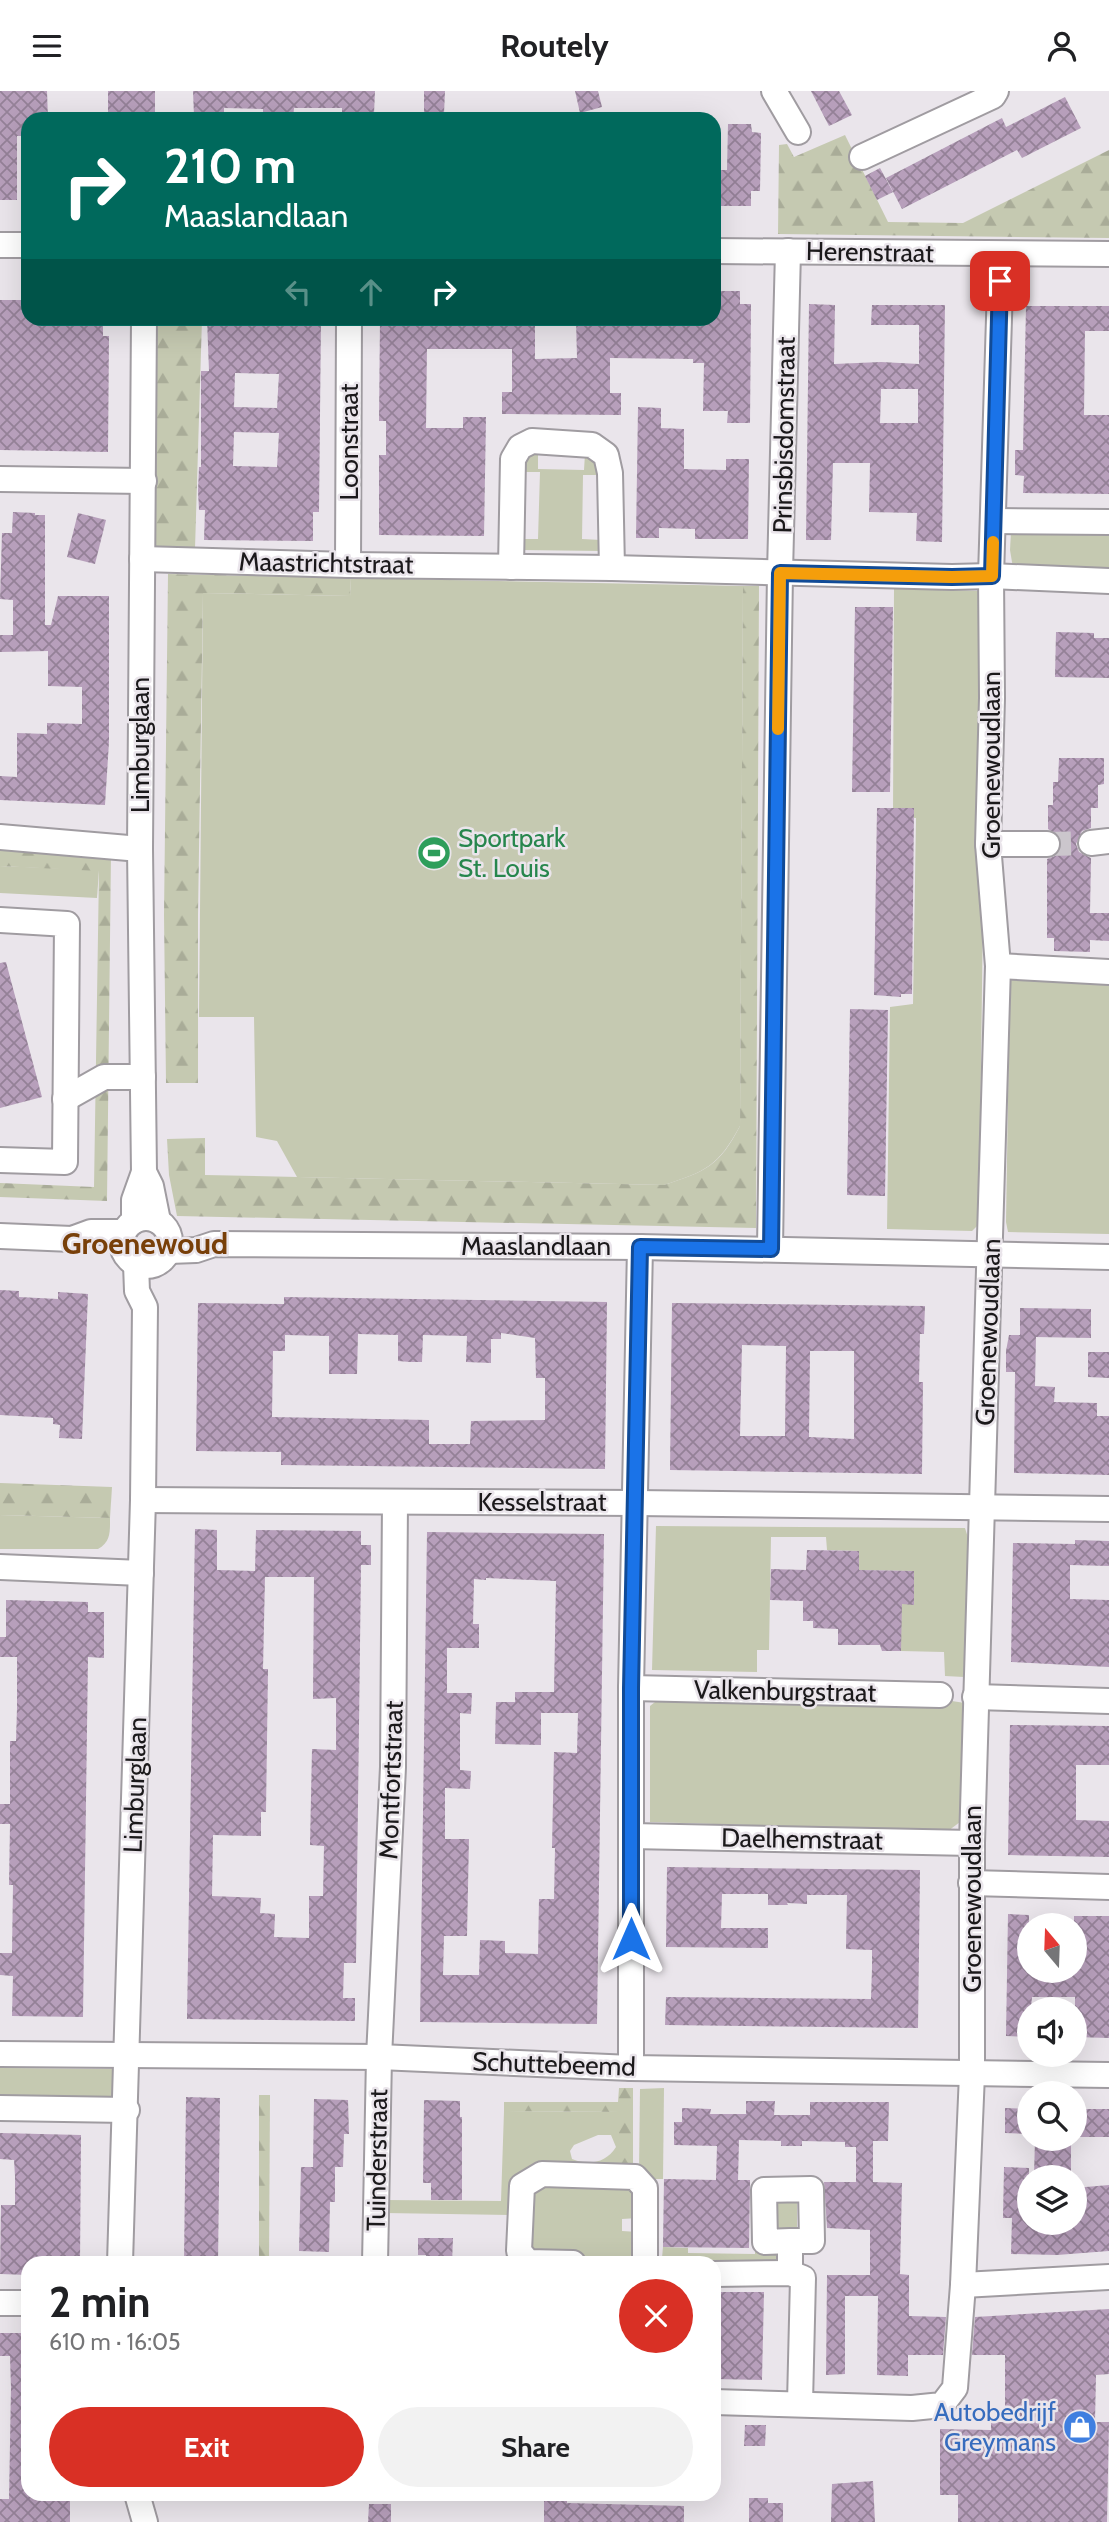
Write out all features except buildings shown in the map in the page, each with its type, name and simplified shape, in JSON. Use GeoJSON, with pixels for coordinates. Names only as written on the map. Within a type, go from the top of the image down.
{"type":"FeatureCollection","features":[{"type":"Feature","properties":{"kind":"street"},"geometry":{"type":"LineString","coordinates":[[774,91],[798,132]]}},
{"type":"Feature","properties":{"kind":"street"},"geometry":{"type":"LineString","coordinates":[[862,157],[993,96],[996,91]]}},
{"type":"Feature","properties":{"kind":"street"},"geometry":{"type":"LineString","coordinates":[[0,245],[21,245]]}},
{"type":"Feature","properties":{"kind":"street","name":"Herenstraat"},"geometry":{"type":"LineString","coordinates":[[721,251],[1109,254]]}},
{"type":"Feature","properties":{"kind":"street","name":"Prinsbisdomstraat"},"geometry":{"type":"LineString","coordinates":[[771,1249],[780,573],[788,251]]}},
{"type":"Feature","properties":{"kind":"street","name":"Groenewoudlaan"},"geometry":{"type":"LineString","coordinates":[[800,2403],[912,2408],[942,2405],[955,2388],[963,2285],[972,2074],[971,1883],[975,1697],[998,966],[988,844],[1001,254]]}},
{"type":"Feature","properties":{"kind":"street","name":"Limburglaan"},"geometry":{"type":"LineString","coordinates":[[120,2256],[127,2110],[143,1500],[145,1307],[137,1291],[146,1243],[151,1186],[144,1171],[140,849],[145,326]]}},
{"type":"Feature","properties":{"kind":"street","name":"Loonstraat"},"geometry":{"type":"LineString","coordinates":[[348,565],[349,326]]}},
{"type":"Feature","properties":{"kind":"street"},"geometry":{"type":"LineString","coordinates":[[510,567],[513,459],[520,447],[532,441],[551,441],[592,445],[606,455],[610,473],[612,568]]}},
{"type":"Feature","properties":{"kind":"street"},"geometry":{"type":"LineString","coordinates":[[0,479],[144,481]]}},
{"type":"Feature","properties":{"kind":"street"},"geometry":{"type":"LineString","coordinates":[[994,521],[1109,522]]}},
{"type":"Feature","properties":{"kind":"street","name":"Maastrichtstraat"},"geometry":{"type":"LineString","coordinates":[[142,559],[992,576],[1109,581]]}},
{"type":"Feature","properties":{"kind":"street"},"geometry":{"type":"LineString","coordinates":[[0,837],[140,849]]}},
{"type":"Feature","properties":{"kind":"street"},"geometry":{"type":"LineString","coordinates":[[988,844],[1047,844]]}},
{"type":"Feature","properties":{"kind":"street"},"geometry":{"type":"LineString","coordinates":[[0,920],[68,924],[65,1162],[0,1160]]}},
{"type":"Feature","properties":{"kind":"street"},"geometry":{"type":"LineString","coordinates":[[998,966],[1109,972]]}},
{"type":"Feature","properties":{"kind":"street"},"geometry":{"type":"LineString","coordinates":[[66,1053],[104,1077]]}},
{"type":"Feature","properties":{"kind":"street"},"geometry":{"type":"LineString","coordinates":[[65,1099],[104,1077],[143,1077]]}},
{"type":"Feature","properties":{"kind":"street","name":"Maaslandlaan"},"geometry":{"type":"LineString","coordinates":[[0,1236],[72,1239],[93,1248],[146,1243],[196,1251],[214,1244],[640,1247],[1109,1257]]}},
{"type":"Feature","properties":{"kind":"street"},"geometry":{"type":"LineString","coordinates":[[631,2068],[631,1688],[640,1247]]}},
{"type":"Feature","properties":{"kind":"street","name":"Kesselstraat"},"geometry":{"type":"LineString","coordinates":[[143,1500],[1109,1509]]}},
{"type":"Feature","properties":{"kind":"street","name":"Montfortstraat"},"geometry":{"type":"LineString","coordinates":[[379,2057],[393,1767],[395,1502]]}},
{"type":"Feature","properties":{"kind":"street"},"geometry":{"type":"LineString","coordinates":[[0,1567],[141,1573]]}},
{"type":"Feature","properties":{"kind":"street","name":"Valkenburgstraat"},"geometry":{"type":"LineString","coordinates":[[631,1688],[940,1695]]}},
{"type":"Feature","properties":{"kind":"street"},"geometry":{"type":"LineString","coordinates":[[975,1697],[1109,1701]]}},
{"type":"Feature","properties":{"kind":"street","name":"Daelhemstraat"},"geometry":{"type":"LineString","coordinates":[[631,1836],[972,1843]]}},
{"type":"Feature","properties":{"kind":"street"},"geometry":{"type":"LineString","coordinates":[[971,1883],[1109,1887]]}},
{"type":"Feature","properties":{"kind":"street","name":"Schuttebeemd"},"geometry":{"type":"LineString","coordinates":[[0,2054],[379,2057],[631,2068],[1109,2075]]}},
{"type":"Feature","properties":{"kind":"street","name":"Tuinderstraat"},"geometry":{"type":"LineString","coordinates":[[375,2256],[379,2057]]}},
{"type":"Feature","properties":{"kind":"street"},"geometry":{"type":"LineString","coordinates":[[0,2108],[127,2110]]}},
{"type":"Feature","properties":{"kind":"street"},"geometry":{"type":"LineString","coordinates":[[523,2256],[519,2251],[522,2186],[542,2174],[635,2177],[645,2188],[645,2256]]}},
{"type":"Feature","properties":{"kind":"street"},"geometry":{"type":"LineString","coordinates":[[790,2241],[790,2273]]}},
{"type":"Feature","properties":{"kind":"street"},"geometry":{"type":"LineString","coordinates":[[721,2274],[790,2273],[803,2278],[800,2403],[721,2402]]}},
{"type":"Feature","properties":{"kind":"street"},"geometry":{"type":"LineString","coordinates":[[963,2285],[1109,2277]]}},
{"type":"Feature","properties":{"kind":"street"},"geometry":{"type":"LineString","coordinates":[[0,2303],[21,2303]]}},
{"type":"Feature","properties":{"kind":"street"},"geometry":{"type":"LineString","coordinates":[[130,2522],[134,2501]]}},
{"type":"Feature","properties":{"kind":"street"},"geometry":{"type":"LineString","coordinates":[[138,2501],[145,2522]]}},
{"type":"Feature","properties":{"kind":"green space"},"geometry":{"type":"Polygon","coordinates":[[[845,135],[888,222],[963,223],[1109,150],[1109,238],[778,234],[779,145],[787,144],[794,157],[845,135]]]}},
{"type":"Feature","properties":{"kind":"green space"},"geometry":{"type":"Polygon","coordinates":[[[146,326],[202,326],[195,549],[153,548],[146,326]]]}},
{"type":"Feature","properties":{"kind":"green space"},"geometry":{"type":"Polygon","coordinates":[[[538,451],[538,469],[584,470],[585,454],[592,454],[601,475],[583,475],[582,539],[601,540],[601,551],[521,550],[521,539],[538,539],[540,472],[522,472],[527,455],[538,451]]]}},
{"type":"Feature","properties":{"kind":"green space"},"geometry":{"type":"Polygon","coordinates":[[[1109,531],[1109,569],[1013,568],[1011,532],[1109,531]]]}},
{"type":"Feature","properties":{"kind":"green space"},"geometry":{"type":"Polygon","coordinates":[[[168,574],[351,578],[350,596],[203,593],[198,1083],[166,1083],[164,915],[168,574]]]}},
{"type":"Feature","properties":{"kind":"green space"},"geometry":{"type":"Polygon","coordinates":[[[351,578],[743,586],[740,1126],[718,1159],[701,1171],[664,1185],[297,1177],[277,1141],[256,1137],[254,1017],[199,1017],[203,593],[350,596],[351,578]]]}},
{"type":"Feature","properties":{"kind":"green space"},"geometry":{"type":"Polygon","coordinates":[[[743,586],[759,586],[756,1228],[177,1216],[169,1175],[167,1139],[205,1138],[205,1175],[664,1185],[701,1171],[718,1159],[740,1126],[743,586]]]}},
{"type":"Feature","properties":{"kind":"green space"},"geometry":{"type":"Polygon","coordinates":[[[894,589],[987,591],[979,1224],[972,1231],[887,1229],[890,1007],[913,1004],[916,818],[893,817],[894,589]]]}},
{"type":"Feature","properties":{"kind":"green space"},"geometry":{"type":"Polygon","coordinates":[[[0,848],[111,853],[107,1201],[0,1197],[0,1183],[94,1187],[99,871],[0,866],[0,848]]]}},
{"type":"Feature","properties":{"kind":"green space"},"geometry":{"type":"Polygon","coordinates":[[[0,866],[99,870],[97,898],[0,893],[0,866]]]}},
{"type":"Feature","properties":{"kind":"green space"},"geometry":{"type":"Polygon","coordinates":[[[1010,974],[1109,979],[1109,1234],[1008,1232],[1010,974]]]}},
{"type":"Feature","properties":{"kind":"green space"},"geometry":{"type":"Polygon","coordinates":[[[0,1483],[112,1487],[110,1518],[0,1515],[0,1483]]]}},
{"type":"Feature","properties":{"kind":"green space"},"geometry":{"type":"Polygon","coordinates":[[[0,1515],[110,1518],[110,1532],[108,1540],[98,1549],[0,1549],[0,1515]]]}},
{"type":"Feature","properties":{"kind":"green space"},"geometry":{"type":"Polygon","coordinates":[[[656,1526],[965,1528],[969,1541],[964,1677],[945,1676],[944,1652],[901,1651],[896,1604],[914,1604],[914,1571],[859,1570],[859,1551],[827,1550],[826,1537],[771,1537],[769,1650],[757,1650],[757,1672],[652,1670],[656,1526]]]}},
{"type":"Feature","properties":{"kind":"green space"},"geometry":{"type":"Polygon","coordinates":[[[660,1698],[945,1700],[965,1703],[964,1819],[948,1831],[650,1822],[650,1706],[660,1698]]]}},
{"type":"Feature","properties":{"kind":"green space"},"geometry":{"type":"Polygon","coordinates":[[[0,2068],[121,2069],[119,2100],[0,2099],[0,2068]]]}},
{"type":"Feature","properties":{"kind":"green space"},"geometry":{"type":"Polygon","coordinates":[[[619,2088],[633,2088],[633,2169],[619,2169],[619,2112],[504,2111],[504,2102],[618,2102],[619,2088]]]}},
{"type":"Feature","properties":{"kind":"green space"},"geometry":{"type":"Polygon","coordinates":[[[664,2088],[663,2179],[647,2179],[639,2171],[640,2089],[664,2088]]]}},
{"type":"Feature","properties":{"kind":"green space"},"geometry":{"type":"Polygon","coordinates":[[[259,2095],[270,2095],[269,2256],[259,2256],[259,2095]]]}},
{"type":"Feature","properties":{"kind":"green space"},"geometry":{"type":"Polygon","coordinates":[[[504,2111],[619,2112],[619,2169],[541,2167],[515,2215],[385,2213],[385,2200],[501,2201],[504,2111]],[[598,2135],[574,2145],[570,2151],[572,2159],[597,2162],[607,2157],[616,2147],[611,2135],[598,2135]]]}},
{"type":"Feature","properties":{"kind":"green space"},"geometry":{"type":"Polygon","coordinates":[[[544,2180],[638,2189],[638,2218],[622,2219],[622,2231],[638,2232],[638,2246],[630,2256],[533,2256],[524,2247],[527,2191],[544,2180]]]}},
{"type":"Feature","properties":{"kind":"green space"},"geometry":{"type":"Polygon","coordinates":[[[775,2198],[797,2198],[797,2231],[775,2231],[775,2198]]]}},
{"type":"Feature","properties":{"kind":"green space"},"geometry":{"type":"Polygon","coordinates":[[[663,2247],[688,2248],[688,2253],[755,2254],[755,2249],[780,2253],[780,2265],[721,2263],[721,2256],[662,2256],[663,2247]]]}},
{"type":"Feature","properties":{"kind":"tunnel"},"geometry":{"type":"LineString","coordinates":[[1047,844],[1091,843]]}},
{"type":"Feature","properties":{"kind":"slow traffic"},"geometry":{"type":"LineString","coordinates":[[778,729],[780,573],[992,576],[993,542]]}},
{"type":"Feature","properties":{"kind":"place","name":"Sportpark St. Louis"},"geometry":{"type":"Point","coordinates":[434,853]}},
{"type":"Feature","properties":{"kind":"place","name":"Autobedrijf Greymans"},"geometry":{"type":"Point","coordinates":[1080,2427]}},
{"type":"Feature","properties":{"kind":"district","name":"Groenewoud"},"geometry":{"type":"Point","coordinates":[145,1244]}},
{"type":"Feature","properties":{"kind":"route"},"geometry":{"type":"LineString","coordinates":[[631,1939],[631,1688],[640,1247],[771,1249],[780,573],[992,576],[1000,281]]}}]}
